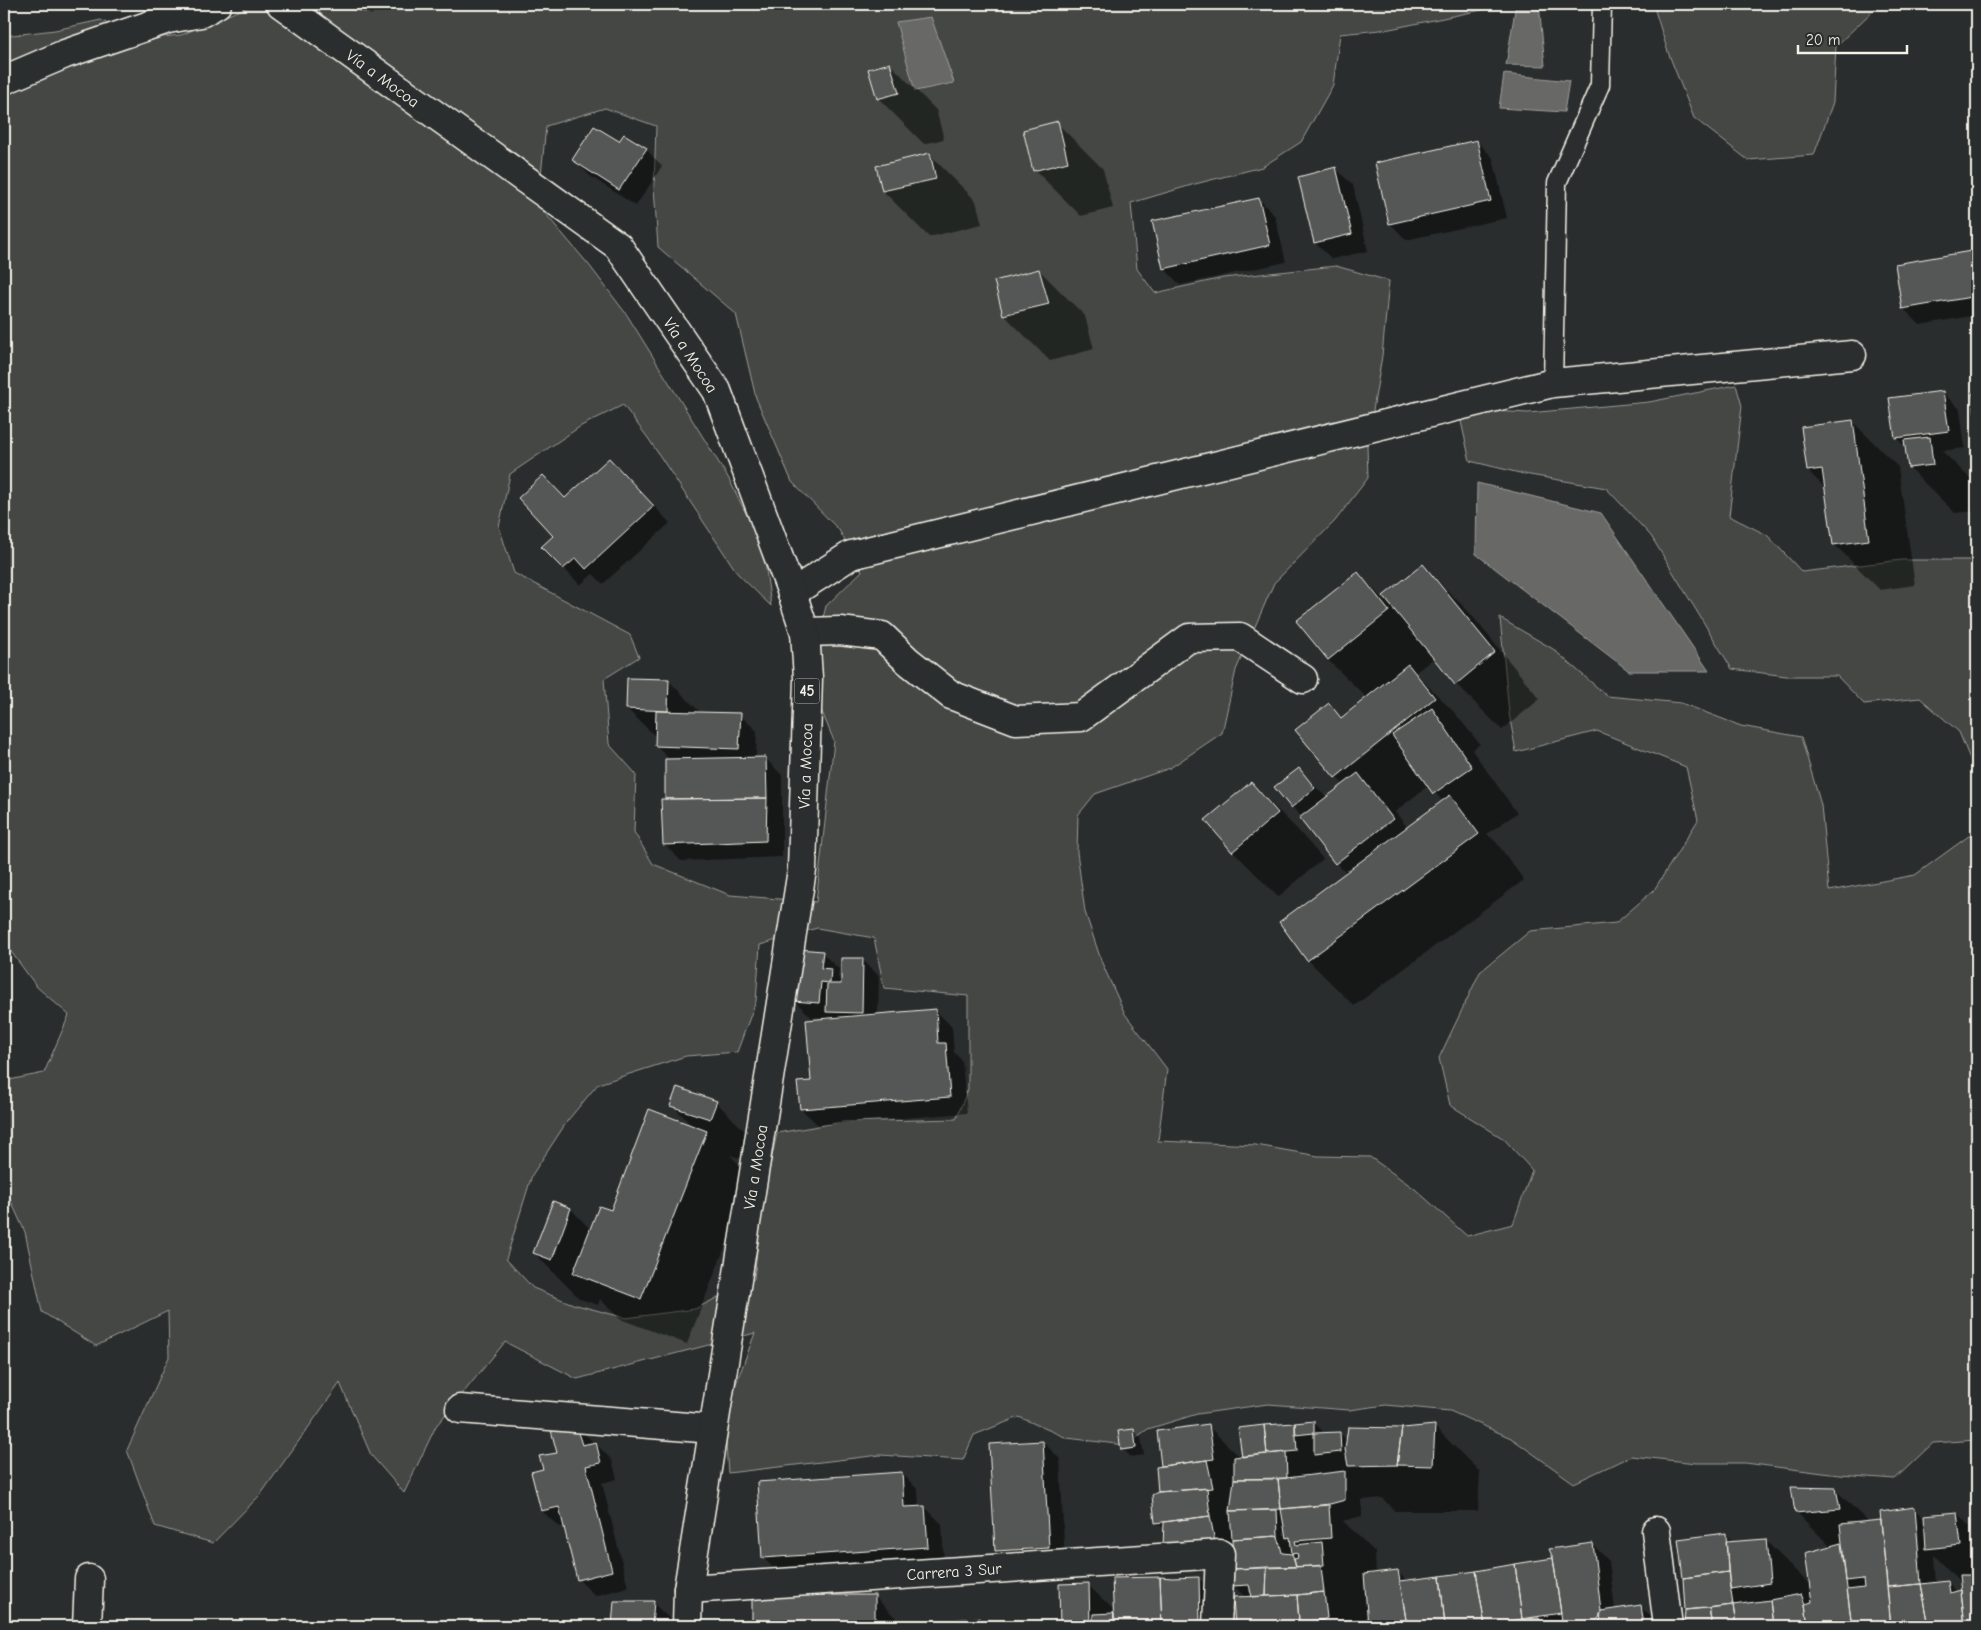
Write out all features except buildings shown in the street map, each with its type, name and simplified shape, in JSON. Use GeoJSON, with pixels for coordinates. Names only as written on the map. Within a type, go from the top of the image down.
{"type":"FeatureCollection","features":[{"type":"Feature","properties":{"kind":"street"},"geometry":{"type":"LineString","coordinates":[[4,80],[65,54],[168,20],[201,13],[217,4]]}},
{"type":"Feature","properties":{"kind":"street","name":"Vía a Mocoa"},"geometry":{"type":"LineString","coordinates":[[281,4],[618,246],[717,391],[805,632],[808,678],[802,870],[688,1588]]}},
{"type":"Feature","properties":{"kind":"street"},"geometry":{"type":"LineString","coordinates":[[792,593],[851,555],[1553,384],[1852,355]]}},
{"type":"Feature","properties":{"kind":"street"},"geometry":{"type":"LineString","coordinates":[[805,632],[840,631],[882,636],[908,661],[951,695],[1016,720],[1081,718],[1189,638],[1240,637],[1303,679]]}},
{"type":"Feature","properties":{"kind":"street"},"geometry":{"type":"LineString","coordinates":[[460,1409],[714,1430]]}},
{"type":"Feature","properties":{"kind":"street"},"geometry":{"type":"LineString","coordinates":[[1656,1531],[1668,1626]]}},
{"type":"Feature","properties":{"kind":"street","name":"Carrera 3 Sur"},"geometry":{"type":"LineString","coordinates":[[688,1588],[1220,1554],[1217,1626]]}},
{"type":"Feature","properties":{"kind":"street"},"geometry":{"type":"LineString","coordinates":[[87,1626],[88,1578]]}},
{"type":"Feature","properties":{"kind":"street","name":"45"},"geometry":{"type":"LineString","coordinates":[[687,1626],[688,1588]]}},
{"type":"Feature","properties":{"kind":"lane"},"geometry":{"type":"LineString","coordinates":[[1553,384],[1557,183],[1600,85],[1602,4]]}},
{"type":"Feature","properties":{"kind":"shaded area"},"geometry":{"type":"Polygon","coordinates":[[[321,4],[365,12],[381,4],[1496,4],[1496,7],[1390,29],[1340,34],[1333,85],[1301,142],[1262,167],[1131,203],[1137,269],[1155,293],[1223,278],[1336,266],[1389,281],[1382,356],[1367,446],[1368,478],[1335,521],[1274,583],[1236,670],[1222,733],[1170,768],[1095,794],[1078,815],[1077,852],[1085,912],[1102,963],[1125,1014],[1167,1069],[1158,1141],[1256,1145],[1318,1156],[1370,1157],[1415,1189],[1467,1236],[1513,1224],[1532,1170],[1504,1139],[1450,1105],[1439,1058],[1480,972],[1530,931],[1616,923],[1654,890],[1698,820],[1686,767],[1597,731],[1516,752],[1509,713],[1500,618],[1553,649],[1607,696],[1681,703],[1741,726],[1801,737],[1821,805],[1829,891],[1915,875],[1977,830],[1977,1440],[1933,1443],[1895,1479],[1839,1475],[1745,1463],[1696,1463],[1631,1456],[1574,1483],[1511,1438],[1450,1411],[1386,1405],[1349,1410],[1268,1404],[1197,1414],[1148,1429],[1125,1445],[1067,1438],[1019,1417],[974,1435],[963,1460],[880,1455],[728,1473],[724,1416],[755,1333],[577,1379],[505,1342],[436,1426],[404,1493],[371,1455],[340,1383],[261,1494],[213,1543],[155,1526],[127,1450],[169,1357],[168,1311],[96,1346],[42,1312],[25,1232],[10,1199],[4,1198],[4,1081],[44,1073],[69,1015],[37,987],[4,942],[4,36],[55,30],[101,20],[136,40],[181,35],[247,7],[321,4]],[[605,108],[546,126],[538,205],[589,265],[627,315],[729,479],[763,548],[771,606],[738,574],[648,438],[623,405],[581,426],[510,474],[499,527],[514,573],[630,635],[639,657],[604,679],[609,744],[636,774],[634,832],[653,864],[730,895],[816,902],[834,741],[808,678],[826,606],[862,571],[839,530],[792,482],[756,398],[736,314],[658,247],[654,187],[656,126],[605,108]],[[817,928],[760,945],[756,1001],[737,1052],[686,1056],[598,1084],[568,1120],[532,1175],[506,1259],[533,1288],[573,1304],[626,1318],[695,1309],[754,1279],[762,1205],[777,1133],[842,1122],[956,1119],[968,1089],[968,996],[884,988],[874,938],[817,928]]]}},
{"type":"Feature","properties":{"kind":"shaded area"},"geometry":{"type":"Polygon","coordinates":[[[1516,4],[1539,4],[1545,66],[1506,65],[1516,4]]]}},
{"type":"Feature","properties":{"kind":"shaded area"},"geometry":{"type":"Polygon","coordinates":[[[1653,4],[1880,4],[1836,46],[1833,102],[1814,155],[1748,160],[1694,118],[1668,52],[1653,4]]]}},
{"type":"Feature","properties":{"kind":"shaded area"},"geometry":{"type":"Polygon","coordinates":[[[931,17],[954,83],[915,91],[896,22],[931,17]]]}},
{"type":"Feature","properties":{"kind":"shaded area"},"geometry":{"type":"Polygon","coordinates":[[[1504,74],[1569,81],[1564,112],[1499,108],[1504,74]]]}},
{"type":"Feature","properties":{"kind":"shaded area"},"geometry":{"type":"Polygon","coordinates":[[[1736,385],[1742,406],[1729,516],[1767,535],[1802,572],[1902,560],[1970,560],[1977,548],[1977,776],[1959,732],[1920,698],[1864,704],[1837,676],[1786,676],[1732,669],[1651,536],[1606,488],[1524,474],[1470,461],[1460,417],[1493,411],[1528,413],[1649,402],[1736,385]]]}},
{"type":"Feature","properties":{"kind":"shaded area"},"geometry":{"type":"Polygon","coordinates":[[[1477,483],[1601,513],[1709,671],[1629,671],[1476,554],[1477,483]]]}}]}
